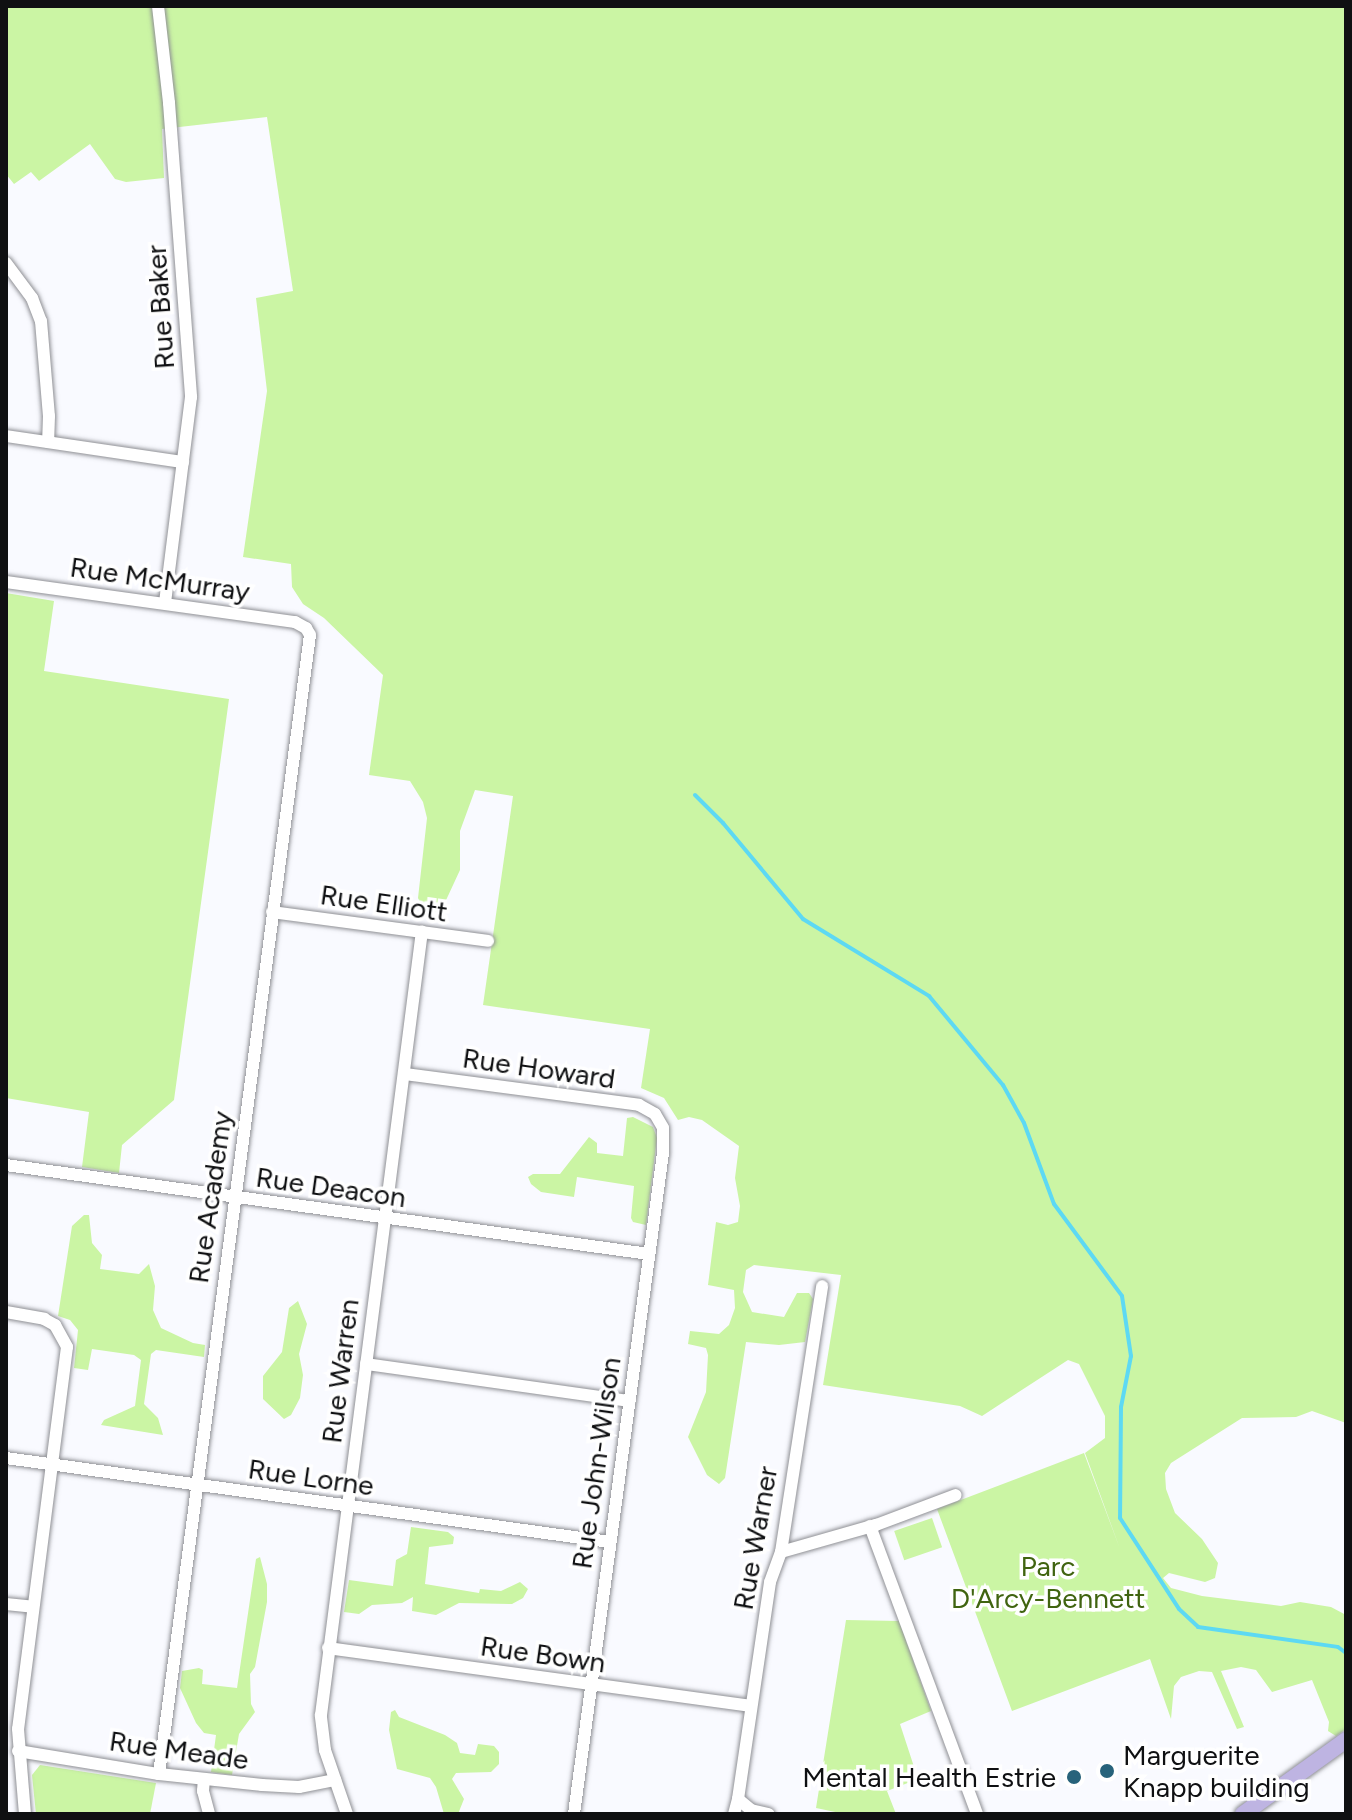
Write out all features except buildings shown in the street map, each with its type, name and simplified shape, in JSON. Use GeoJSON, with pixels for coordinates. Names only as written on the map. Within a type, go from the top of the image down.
{"type":"FeatureCollection","features":[{"type":"Feature","properties":{"kind":"main road"},"geometry":{"type":"LineString","coordinates":[[1243,1814],[1346,1740]]}},
{"type":"Feature","properties":{"kind":"street","name":"Rue Baker"},"geometry":{"type":"LineString","coordinates":[[158,6],[190,378],[165,603]]}},
{"type":"Feature","properties":{"kind":"street"},"geometry":{"type":"LineString","coordinates":[[6,263],[38,308],[49,416],[48,442]]}},
{"type":"Feature","properties":{"kind":"street"},"geometry":{"type":"LineString","coordinates":[[6,436],[183,462]]}},
{"type":"Feature","properties":{"kind":"street","name":"Rue McMurray"},"geometry":{"type":"LineString","coordinates":[[6,582],[295,622],[306,628]]}},
{"type":"Feature","properties":{"kind":"street","name":"Rue Academy"},"geometry":{"type":"LineString","coordinates":[[159,1774],[310,645],[306,628]]}},
{"type":"Feature","properties":{"kind":"street","name":"Rue Elliott"},"geometry":{"type":"LineString","coordinates":[[272,912],[488,941]]}},
{"type":"Feature","properties":{"kind":"street","name":"Rue Warren"},"geometry":{"type":"LineString","coordinates":[[347,1814],[325,1750],[321,1723],[328,1648],[422,931]]}},
{"type":"Feature","properties":{"kind":"street","name":"Rue Howard"},"geometry":{"type":"LineString","coordinates":[[405,1074],[639,1105],[649,1108],[661,1120]]}},
{"type":"Feature","properties":{"kind":"street","name":"Rue John-Wilson"},"geometry":{"type":"LineString","coordinates":[[574,1814],[665,1139],[661,1120]]}},
{"type":"Feature","properties":{"kind":"street","name":"Rue Deacon"},"geometry":{"type":"LineString","coordinates":[[6,1165],[649,1254]]}},
{"type":"Feature","properties":{"kind":"street","name":"Rue Warner"},"geometry":{"type":"LineString","coordinates":[[734,1814],[770,1582],[781,1552],[822,1286]]}},
{"type":"Feature","properties":{"kind":"street"},"geometry":{"type":"LineString","coordinates":[[6,1312],[55,1325],[67,1347],[33,1607],[18,1751],[25,1814]]}},
{"type":"Feature","properties":{"kind":"street"},"geometry":{"type":"LineString","coordinates":[[366,1364],[629,1401]]}},
{"type":"Feature","properties":{"kind":"street","name":"Rue Lorne"},"geometry":{"type":"LineString","coordinates":[[6,1458],[610,1542]]}},
{"type":"Feature","properties":{"kind":"street"},"geometry":{"type":"LineString","coordinates":[[781,1552],[870,1526],[956,1495]]}},
{"type":"Feature","properties":{"kind":"street"},"geometry":{"type":"LineString","coordinates":[[870,1526],[977,1814]]}},
{"type":"Feature","properties":{"kind":"street"},"geometry":{"type":"LineString","coordinates":[[6,1604],[33,1607]]}},
{"type":"Feature","properties":{"kind":"street","name":"Rue Bown"},"geometry":{"type":"LineString","coordinates":[[328,1648],[751,1706]]}},
{"type":"Feature","properties":{"kind":"street","name":"Rue Meade"},"geometry":{"type":"LineString","coordinates":[[18,1751],[159,1774],[286,1787],[335,1780]]}},
{"type":"Feature","properties":{"kind":"street"},"geometry":{"type":"LineString","coordinates":[[204,1779],[203,1791],[209,1814]]}},
{"type":"Feature","properties":{"kind":"street"},"geometry":{"type":"LineString","coordinates":[[738,1799],[751,1810],[769,1814]]}},
{"type":"Feature","properties":{"kind":"green space","name":"Parc D'Arcy-Bennett"},"geometry":{"type":"Polygon","coordinates":[[[6,6],[1346,6],[1346,1423],[1312,1411],[1296,1417],[1242,1418],[1171,1463],[1165,1473],[1166,1489],[1175,1513],[1202,1539],[1218,1563],[1215,1578],[1205,1582],[1169,1573],[1163,1578],[1171,1588],[1202,1596],[1281,1606],[1300,1602],[1331,1607],[1346,1615],[1346,1729],[1336,1736],[1328,1731],[1329,1722],[1312,1680],[1272,1692],[1256,1670],[1241,1667],[1221,1671],[1244,1727],[1237,1729],[1212,1672],[1199,1671],[1181,1677],[1174,1686],[1171,1719],[1150,1659],[1012,1711],[937,1509],[1084,1453],[1120,1549],[1085,1453],[1105,1438],[1105,1416],[1079,1364],[1068,1360],[982,1416],[960,1406],[823,1385],[841,1275],[754,1265],[746,1270],[743,1292],[752,1312],[784,1317],[797,1293],[809,1293],[813,1299],[805,1342],[779,1345],[746,1342],[725,1478],[719,1484],[707,1475],[688,1437],[706,1392],[708,1355],[706,1348],[688,1344],[690,1331],[719,1334],[729,1325],[735,1308],[734,1290],[708,1285],[716,1222],[728,1225],[738,1222],[740,1206],[735,1178],[739,1146],[702,1120],[689,1117],[678,1120],[664,1098],[641,1088],[650,1029],[483,1005],[513,796],[475,790],[460,831],[460,870],[441,911],[425,913],[418,898],[427,818],[423,802],[410,781],[369,775],[383,675],[324,618],[303,604],[292,587],[291,564],[243,557],[267,391],[256,298],[293,291],[267,117],[162,129],[164,178],[126,182],[115,179],[90,144],[39,181],[31,172],[14,184],[6,174],[6,6]]]}},
{"type":"Feature","properties":{"kind":"green space"},"geometry":{"type":"Polygon","coordinates":[[[6,593],[54,601],[44,671],[229,699],[174,1100],[122,1145],[119,1173],[82,1167],[89,1112],[6,1098],[6,593]]]}},
{"type":"Feature","properties":{"kind":"green space"},"geometry":{"type":"Polygon","coordinates":[[[633,1117],[653,1127],[657,1138],[646,1225],[633,1222],[631,1218],[634,1186],[577,1177],[574,1197],[541,1192],[531,1184],[528,1177],[533,1174],[560,1174],[589,1137],[597,1143],[597,1153],[623,1156],[627,1118],[633,1117]]]}},
{"type":"Feature","properties":{"kind":"green space"},"geometry":{"type":"Polygon","coordinates":[[[84,1215],[89,1215],[92,1243],[102,1255],[100,1269],[139,1274],[149,1264],[155,1286],[153,1310],[161,1328],[193,1343],[205,1345],[204,1357],[156,1350],[151,1354],[144,1404],[158,1418],[163,1435],[101,1425],[104,1420],[135,1406],[141,1360],[134,1355],[92,1349],[88,1370],[74,1368],[78,1330],[70,1320],[58,1316],[72,1226],[84,1215]]]}},
{"type":"Feature","properties":{"kind":"green space"},"geometry":{"type":"Polygon","coordinates":[[[298,1301],[307,1324],[299,1354],[303,1375],[300,1398],[291,1415],[284,1419],[263,1399],[263,1376],[282,1352],[289,1308],[298,1301]]]}},
{"type":"Feature","properties":{"kind":"green space"},"geometry":{"type":"Polygon","coordinates":[[[932,1518],[942,1547],[904,1560],[894,1531],[932,1518]]]}},
{"type":"Feature","properties":{"kind":"green space"},"geometry":{"type":"Polygon","coordinates":[[[411,1527],[448,1532],[454,1537],[453,1544],[429,1547],[425,1584],[479,1593],[480,1589],[501,1591],[520,1582],[528,1589],[523,1598],[512,1604],[459,1603],[436,1615],[412,1611],[413,1597],[402,1603],[372,1605],[359,1614],[344,1612],[349,1580],[393,1586],[396,1560],[407,1554],[411,1527]]]}},
{"type":"Feature","properties":{"kind":"green space"},"geometry":{"type":"Polygon","coordinates":[[[260,1557],[267,1584],[267,1602],[255,1667],[250,1674],[251,1704],[255,1712],[239,1734],[232,1775],[211,1772],[216,1735],[204,1733],[196,1723],[180,1688],[182,1671],[199,1668],[203,1670],[202,1684],[237,1688],[256,1559],[260,1557]]]}},
{"type":"Feature","properties":{"kind":"green space"},"geometry":{"type":"Polygon","coordinates":[[[846,1620],[899,1621],[931,1711],[900,1724],[918,1779],[887,1791],[896,1814],[845,1814],[816,1808],[846,1620]]]}},
{"type":"Feature","properties":{"kind":"green space"},"geometry":{"type":"Polygon","coordinates":[[[395,1710],[399,1717],[445,1735],[457,1743],[460,1753],[475,1755],[478,1744],[494,1746],[499,1752],[499,1764],[491,1772],[456,1773],[452,1779],[464,1799],[458,1814],[444,1814],[430,1778],[397,1769],[389,1730],[391,1712],[395,1710]]]}},
{"type":"Feature","properties":{"kind":"green space"},"geometry":{"type":"Polygon","coordinates":[[[40,1765],[156,1783],[150,1814],[36,1814],[32,1775],[40,1765]]]}},
{"type":"Feature","properties":{"kind":"waterway"},"geometry":{"type":"LineString","coordinates":[[695,795],[723,823],[803,919],[929,996],[1003,1085],[1024,1123],[1054,1204],[1122,1296],[1131,1356],[1121,1407],[1120,1518],[1179,1609],[1198,1627],[1338,1647],[1346,1653]]}},
{"type":"Feature","properties":{"kind":"place","name":"Marguerite Knapp building"},"geometry":{"type":"Point","coordinates":[1107,1771]}},
{"type":"Feature","properties":{"kind":"place","name":"Mental Health Estrie"},"geometry":{"type":"Point","coordinates":[1074,1777]}}]}
